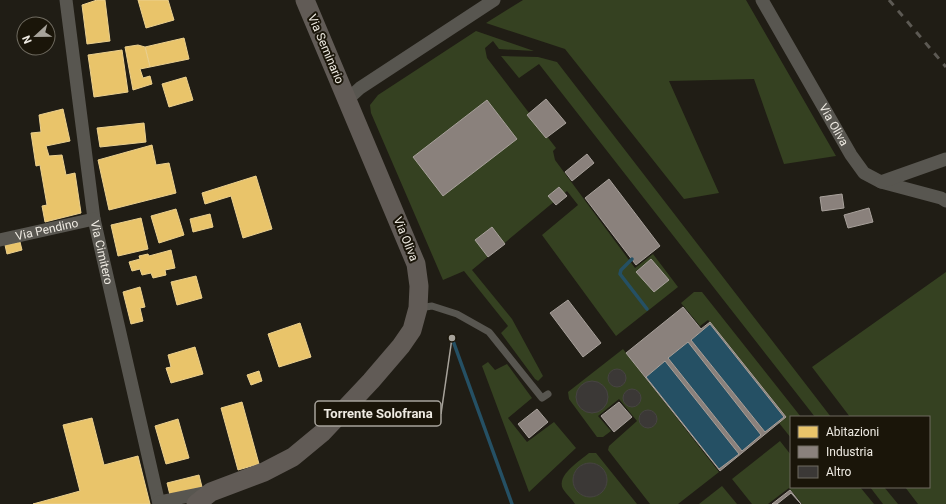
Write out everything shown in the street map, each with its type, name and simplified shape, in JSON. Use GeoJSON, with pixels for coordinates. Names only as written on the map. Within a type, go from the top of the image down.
{"type":"FeatureCollection","features":[{"type":"Feature","properties":{"kind":"main road","name":"Via Seminario"},"geometry":{"type":"LineString","coordinates":[[305,0],[348,99]]}},
{"type":"Feature","properties":{"kind":"main road","name":"Via Oliva"},"geometry":{"type":"LineString","coordinates":[[196,504],[211,492],[264,472],[293,457],[322,433],[401,346],[412,330],[418,308],[419,286],[416,264],[348,99]]}},
{"type":"Feature","properties":{"kind":"street","name":"Via Cimitero"},"geometry":{"type":"LineString","coordinates":[[66,0],[94,219],[161,503]]}},
{"type":"Feature","properties":{"kind":"street"},"geometry":{"type":"LineString","coordinates":[[348,99],[360,88],[494,0]]}},
{"type":"Feature","properties":{"kind":"street","name":"Via Oliva"},"geometry":{"type":"LineString","coordinates":[[762,0],[851,155],[864,173],[881,182],[941,198],[946,201]]}},
{"type":"Feature","properties":{"kind":"street"},"geometry":{"type":"LineString","coordinates":[[881,182],[946,159]]}},
{"type":"Feature","properties":{"kind":"street","name":"Via Pendino"},"geometry":{"type":"LineString","coordinates":[[0,240],[94,219]]}},
{"type":"Feature","properties":{"kind":"street"},"geometry":{"type":"LineString","coordinates":[[161,503],[211,492]]}},
{"type":"Feature","properties":{"kind":"lane"},"geometry":{"type":"LineString","coordinates":[[418,308],[432,306],[457,314],[489,332],[542,398],[548,394]]}},
{"type":"Feature","properties":{"kind":"green space"},"geometry":{"type":"Polygon","coordinates":[[[523,0],[746,0],[836,156],[784,164],[754,79],[669,81],[719,193],[684,199],[565,49],[486,23],[523,0]]]}},
{"type":"Feature","properties":{"kind":"green space"},"geometry":{"type":"Polygon","coordinates":[[[476,31],[534,51],[499,49],[493,41],[485,48],[487,58],[556,148],[553,151],[555,160],[635,268],[653,254],[678,287],[616,336],[542,235],[578,205],[567,191],[472,270],[512,319],[543,376],[538,381],[501,333],[508,326],[464,271],[443,280],[371,113],[370,105],[378,95],[476,31]]]}},
{"type":"Feature","properties":{"kind":"green space"},"geometry":{"type":"Polygon","coordinates":[[[501,56],[538,57],[557,62],[830,416],[814,416],[539,64],[519,78],[501,56]]]}},
{"type":"Feature","properties":{"kind":"green space"},"geometry":{"type":"Polygon","coordinates":[[[946,272],[946,504],[918,504],[906,488],[930,488],[930,416],[849,416],[812,367],[946,272]]]}},
{"type":"Feature","properties":{"kind":"green space"},"geometry":{"type":"Polygon","coordinates":[[[694,292],[702,292],[800,416],[790,416],[790,437],[779,423],[786,417],[708,320],[700,326],[681,303],[694,292]]]}},
{"type":"Feature","properties":{"kind":"green space"},"geometry":{"type":"Polygon","coordinates":[[[623,349],[719,472],[678,504],[650,504],[608,450],[609,446],[637,421],[619,399],[598,416],[611,431],[603,437],[597,437],[569,399],[568,392],[623,349]]]}},
{"type":"Feature","properties":{"kind":"green space"},"geometry":{"type":"Polygon","coordinates":[[[488,362],[495,370],[507,364],[532,398],[508,418],[527,442],[554,422],[576,448],[529,492],[482,366],[488,362]]]}},
{"type":"Feature","properties":{"kind":"green space"},"geometry":{"type":"Polygon","coordinates":[[[780,441],[790,454],[790,488],[861,488],[874,504],[802,504],[789,488],[768,504],[752,504],[732,479],[780,441]]]}},
{"type":"Feature","properties":{"kind":"green space"},"geometry":{"type":"Polygon","coordinates":[[[589,453],[596,453],[637,504],[575,504],[563,489],[563,479],[575,464],[589,453]]]}},
{"type":"Feature","properties":{"kind":"green space"},"geometry":{"type":"Polygon","coordinates":[[[722,486],[737,504],[699,504],[722,486]]]}},
{"type":"Feature","properties":{"kind":"green space"},"geometry":{"type":"Polygon","coordinates":[[[871,488],[885,488],[898,504],[883,504],[871,488]]]}},
{"type":"Feature","properties":{"kind":"water"},"geometry":{"type":"Polygon","coordinates":[[[710,324],[784,417],[765,432],[691,340],[710,324]]]}},
{"type":"Feature","properties":{"kind":"water"},"geometry":{"type":"Polygon","coordinates":[[[688,342],[761,435],[742,451],[668,358],[688,342]]]}},
{"type":"Feature","properties":{"kind":"water"},"geometry":{"type":"Polygon","coordinates":[[[665,361],[739,454],[719,469],[646,377],[665,361]]]}},
{"type":"Feature","properties":{"kind":"building: Abitazioni"},"geometry":{"type":"Polygon","coordinates":[[[97,0],[105,0],[110,41],[87,44],[82,5],[97,0]]]}},
{"type":"Feature","properties":{"kind":"building: Abitazioni"},"geometry":{"type":"Polygon","coordinates":[[[138,0],[168,0],[174,20],[146,28],[138,0]]]}},
{"type":"Feature","properties":{"kind":"building: Abitazioni"},"geometry":{"type":"Polygon","coordinates":[[[184,38],[189,59],[150,67],[145,47],[184,38]]]}},
{"type":"Feature","properties":{"kind":"building: Abitazioni"},"geometry":{"type":"Polygon","coordinates":[[[138,45],[145,47],[150,67],[140,69],[143,78],[150,76],[152,84],[133,90],[125,47],[138,45]]]}},
{"type":"Feature","properties":{"kind":"building: Abitazioni"},"geometry":{"type":"Polygon","coordinates":[[[122,50],[128,92],[94,97],[88,55],[122,50]]]}},
{"type":"Feature","properties":{"kind":"building: Abitazioni"},"geometry":{"type":"Polygon","coordinates":[[[186,77],[193,100],[169,107],[162,84],[186,77]]]}},
{"type":"Feature","properties":{"kind":"building: Abitazioni"},"geometry":{"type":"Polygon","coordinates":[[[63,109],[70,141],[46,146],[49,156],[62,155],[66,175],[75,173],[81,213],[45,222],[42,206],[47,205],[40,165],[36,166],[31,133],[41,132],[39,115],[63,109]]]}},
{"type":"Feature","properties":{"kind":"building: Abitazioni"},"geometry":{"type":"Polygon","coordinates":[[[144,123],[146,142],[100,147],[97,128],[144,123]]]}},
{"type":"Feature","properties":{"kind":"building: Abitazioni"},"geometry":{"type":"Polygon","coordinates":[[[152,145],[156,165],[169,163],[176,193],[109,210],[98,160],[152,145]]]}},
{"type":"Feature","properties":{"kind":"building: Abitazioni"},"geometry":{"type":"Polygon","coordinates":[[[256,176],[272,229],[243,238],[231,196],[205,204],[202,193],[256,176]]]}},
{"type":"Feature","properties":{"kind":"building: Abitazioni"},"geometry":{"type":"Polygon","coordinates":[[[176,209],[184,235],[159,243],[151,216],[176,209]]]}},
{"type":"Feature","properties":{"kind":"building: Abitazioni"},"geometry":{"type":"Polygon","coordinates":[[[210,214],[213,227],[193,232],[190,219],[210,214]]]}},
{"type":"Feature","properties":{"kind":"building: Abitazioni"},"geometry":{"type":"Polygon","coordinates":[[[141,218],[148,249],[118,256],[111,225],[141,218]]]}},
{"type":"Feature","properties":{"kind":"building: Abitazioni"},"geometry":{"type":"Polygon","coordinates":[[[20,242],[22,250],[7,254],[5,245],[20,242]]]}},
{"type":"Feature","properties":{"kind":"building: Abitazioni"},"geometry":{"type":"Polygon","coordinates":[[[171,250],[175,268],[165,270],[166,275],[153,278],[151,273],[142,275],[140,269],[132,271],[129,262],[140,259],[139,256],[148,254],[149,256],[171,250]]]}},
{"type":"Feature","properties":{"kind":"building: Abitazioni"},"geometry":{"type":"Polygon","coordinates":[[[196,276],[202,298],[177,305],[171,282],[196,276]]]}},
{"type":"Feature","properties":{"kind":"building: Abitazioni"},"geometry":{"type":"Polygon","coordinates":[[[140,287],[145,307],[140,308],[143,321],[131,324],[123,292],[140,287]]]}},
{"type":"Feature","properties":{"kind":"building: Abitazioni"},"geometry":{"type":"Polygon","coordinates":[[[300,323],[311,357],[279,367],[268,334],[300,323]]]}},
{"type":"Feature","properties":{"kind":"building: Abitazioni"},"geometry":{"type":"Polygon","coordinates":[[[195,347],[203,374],[171,383],[166,368],[171,367],[168,355],[195,347]]]}},
{"type":"Feature","properties":{"kind":"building: Abitazioni"},"geometry":{"type":"Polygon","coordinates":[[[259,371],[262,381],[251,385],[247,375],[259,371]]]}},
{"type":"Feature","properties":{"kind":"building: Abitazioni"},"geometry":{"type":"Polygon","coordinates":[[[242,402],[259,464],[238,470],[221,408],[242,402]]]}},
{"type":"Feature","properties":{"kind":"building: Abitazioni"},"geometry":{"type":"Polygon","coordinates":[[[92,418],[104,465],[138,456],[150,504],[33,504],[80,491],[63,425],[92,418]]]}},
{"type":"Feature","properties":{"kind":"building: Abitazioni"},"geometry":{"type":"Polygon","coordinates":[[[178,419],[189,458],[166,464],[155,426],[178,419]]]}},
{"type":"Feature","properties":{"kind":"building: Abitazioni"},"geometry":{"type":"Polygon","coordinates":[[[199,475],[202,487],[170,495],[167,483],[199,475]]]}},
{"type":"Feature","properties":{"kind":"building: Industria"},"geometry":{"type":"Polygon","coordinates":[[[546,99],[566,123],[546,138],[527,115],[546,99]]]}},
{"type":"Feature","properties":{"kind":"building: Industria"},"geometry":{"type":"Polygon","coordinates":[[[487,100],[517,139],[443,196],[413,157],[487,100]]]}},
{"type":"Feature","properties":{"kind":"building: Industria"},"geometry":{"type":"Polygon","coordinates":[[[587,154],[594,163],[572,181],[565,172],[587,154]]]}},
{"type":"Feature","properties":{"kind":"building: Industria"},"geometry":{"type":"Polygon","coordinates":[[[609,179],[660,246],[636,265],[585,198],[609,179]]]}},
{"type":"Feature","properties":{"kind":"building: Industria"},"geometry":{"type":"Polygon","coordinates":[[[559,187],[567,196],[556,205],[548,196],[559,187]]]}},
{"type":"Feature","properties":{"kind":"building: Industria"},"geometry":{"type":"Polygon","coordinates":[[[842,194],[844,208],[822,211],[820,197],[842,194]]]}},
{"type":"Feature","properties":{"kind":"building: Industria"},"geometry":{"type":"Polygon","coordinates":[[[869,208],[873,222],[848,228],[844,215],[869,208]]]}},
{"type":"Feature","properties":{"kind":"building: Industria"},"geometry":{"type":"Polygon","coordinates":[[[492,227],[505,244],[488,257],[475,240],[492,227]]]}},
{"type":"Feature","properties":{"kind":"building: Industria"},"geometry":{"type":"Polygon","coordinates":[[[651,259],[669,280],[654,292],[636,272],[651,259]]]}},
{"type":"Feature","properties":{"kind":"building: Industria"},"geometry":{"type":"Polygon","coordinates":[[[568,300],[601,343],[583,357],[550,313],[568,300]]]}},
{"type":"Feature","properties":{"kind":"building: Industria"},"geometry":{"type":"Polygon","coordinates":[[[683,307],[701,329],[710,322],[786,417],[720,471],[626,353],[683,307]],[[710,324],[691,340],[765,432],[784,417],[710,324]],[[688,342],[668,358],[742,451],[761,435],[688,342]],[[665,361],[646,377],[719,469],[739,454],[665,361]]]}},
{"type":"Feature","properties":{"kind":"building: Industria"},"geometry":{"type":"Polygon","coordinates":[[[619,402],[632,417],[614,432],[601,416],[619,402]]]}},
{"type":"Feature","properties":{"kind":"building: Industria"},"geometry":{"type":"Polygon","coordinates":[[[537,409],[548,422],[529,438],[518,424],[537,409]]]}},
{"type":"Feature","properties":{"kind":"building: Industria"},"geometry":{"type":"Polygon","coordinates":[[[790,490],[801,504],[791,493],[777,504],[772,504],[790,490]]]}},
{"type":"Feature","properties":{"kind":"building: Altro"},"geometry":{"type":"Polygon","coordinates":[[[617,369],[623,372],[626,378],[623,384],[617,387],[611,384],[608,378],[611,372],[617,369]]]}},
{"type":"Feature","properties":{"kind":"building: Altro"},"geometry":{"type":"Polygon","coordinates":[[[589,381],[595,381],[605,388],[608,397],[607,403],[601,410],[595,413],[589,413],[579,406],[576,400],[576,394],[583,384],[589,381]]]}},
{"type":"Feature","properties":{"kind":"building: Altro"},"geometry":{"type":"Polygon","coordinates":[[[632,389],[638,392],[641,398],[638,404],[632,407],[626,404],[623,398],[626,392],[632,389]]]}},
{"type":"Feature","properties":{"kind":"building: Altro"},"geometry":{"type":"Polygon","coordinates":[[[648,410],[654,413],[657,419],[654,425],[648,428],[642,425],[639,419],[642,413],[648,410]]]}},
{"type":"Feature","properties":{"kind":"building: Altro"},"geometry":{"type":"Polygon","coordinates":[[[587,463],[593,463],[597,464],[604,470],[607,480],[606,487],[600,494],[593,497],[587,497],[583,496],[576,490],[573,483],[573,477],[574,473],[580,466],[587,463]]]}},
{"type":"Feature","properties":{"kind":"waterway"},"geometry":{"type":"LineString","coordinates":[[632,259],[621,270],[620,274],[647,309]]}},
{"type":"Feature","properties":{"kind":"waterway"},"geometry":{"type":"LineString","coordinates":[[452,338],[512,504]]}},
{"type":"Feature","properties":{"kind":"railway"},"geometry":{"type":"LineString","coordinates":[[889,0],[946,67]]}},
{"type":"Feature","properties":{"kind":"place","name":"Torrente Solofrana"},"geometry":{"type":"Point","coordinates":[452,338]}}]}
